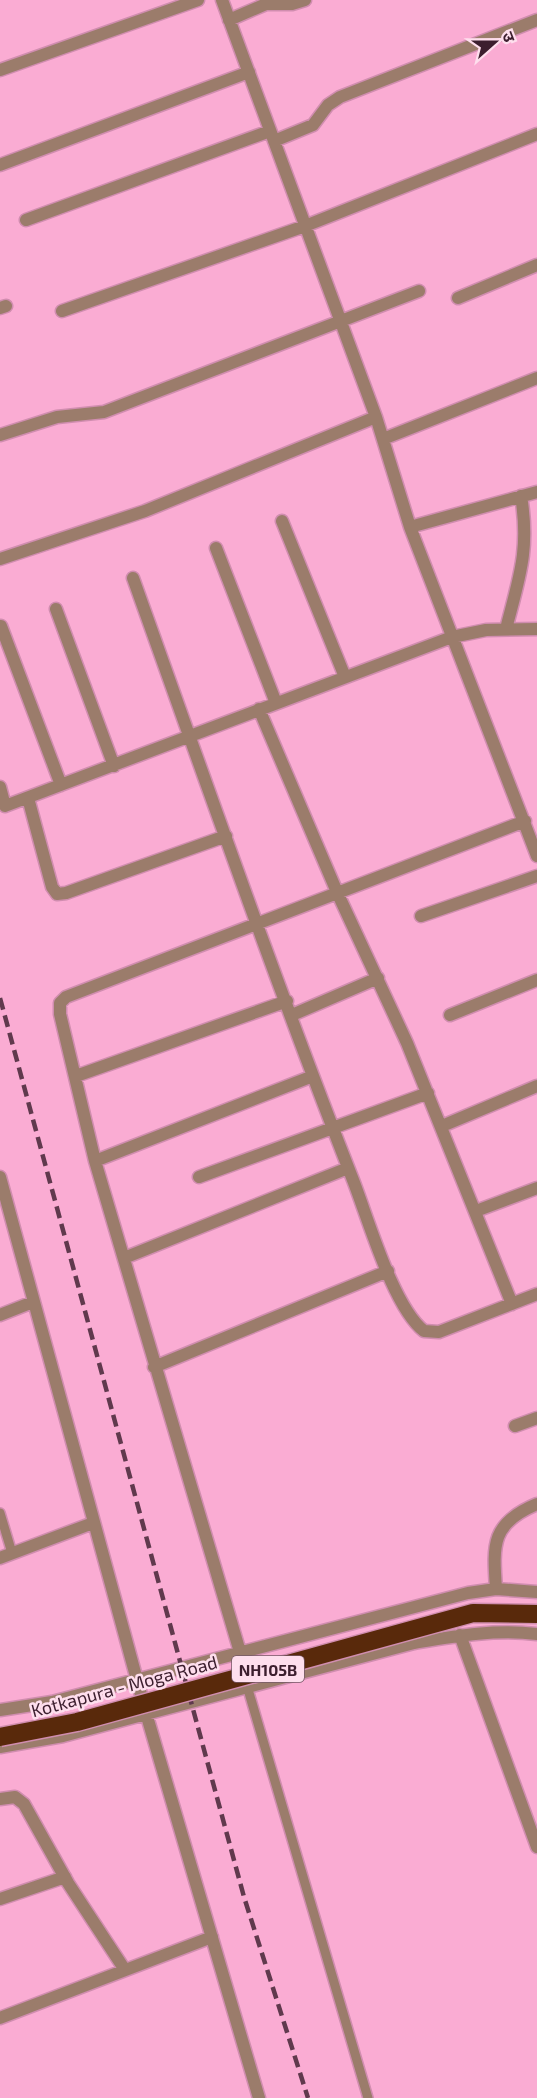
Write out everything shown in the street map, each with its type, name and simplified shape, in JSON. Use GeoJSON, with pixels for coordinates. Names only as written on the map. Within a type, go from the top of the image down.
{"type":"FeatureCollection","features":[{"type":"Feature","properties":{"kind":"highway","name":"Kotkapura - Moga Road"},"geometry":{"type":"LineString","coordinates":[[0,1737],[77,1722],[473,1613],[537,1614]]}},
{"type":"Feature","properties":{"kind":"street"},"geometry":{"type":"LineString","coordinates":[[0,70],[198,0]]}},
{"type":"Feature","properties":{"kind":"street"},"geometry":{"type":"LineString","coordinates":[[222,0],[376,417],[410,527],[452,637],[530,826],[537,856]]}},
{"type":"Feature","properties":{"kind":"street"},"geometry":{"type":"LineString","coordinates":[[229,20],[266,4],[292,4],[305,0]]}},
{"type":"Feature","properties":{"kind":"street"},"geometry":{"type":"LineString","coordinates":[[26,220],[272,136],[313,125],[328,105],[340,97],[537,20]]}},
{"type":"Feature","properties":{"kind":"street"},"geometry":{"type":"LineString","coordinates":[[0,165],[249,72]]}},
{"type":"Feature","properties":{"kind":"street"},"geometry":{"type":"LineString","coordinates":[[62,311],[305,226],[537,134]]}},
{"type":"Feature","properties":{"kind":"street"},"geometry":{"type":"LineString","coordinates":[[458,298],[537,265]]}},
{"type":"Feature","properties":{"kind":"street"},"geometry":{"type":"LineString","coordinates":[[0,435],[57,417],[104,412],[418,291]]}},
{"type":"Feature","properties":{"kind":"street"},"geometry":{"type":"LineString","coordinates":[[383,439],[537,378]]}},
{"type":"Feature","properties":{"kind":"street"},"geometry":{"type":"LineString","coordinates":[[0,559],[146,511],[376,417]]}},
{"type":"Feature","properties":{"kind":"street"},"geometry":{"type":"LineString","coordinates":[[410,527],[537,492]]}},
{"type":"Feature","properties":{"kind":"street"},"geometry":{"type":"LineString","coordinates":[[506,629],[526,550],[526,527],[521,496]]}},
{"type":"Feature","properties":{"kind":"street"},"geometry":{"type":"LineString","coordinates":[[282,521],[345,677]]}},
{"type":"Feature","properties":{"kind":"street"},"geometry":{"type":"LineString","coordinates":[[216,548],[276,703]]}},
{"type":"Feature","properties":{"kind":"street"},"geometry":{"type":"LineString","coordinates":[[133,578],[332,1127],[388,1271],[408,1314],[424,1331],[439,1332],[537,1294]]}},
{"type":"Feature","properties":{"kind":"street"},"geometry":{"type":"LineString","coordinates":[[56,609],[114,766]]}},
{"type":"Feature","properties":{"kind":"street"},"geometry":{"type":"LineString","coordinates":[[1,626],[61,785]]}},
{"type":"Feature","properties":{"kind":"street"},"geometry":{"type":"LineString","coordinates":[[0,787],[5,806],[452,637],[506,629],[537,629]]}},
{"type":"Feature","properties":{"kind":"street"},"geometry":{"type":"LineString","coordinates":[[260,709],[338,892],[442,1125],[512,1304]]}},
{"type":"Feature","properties":{"kind":"street"},"geometry":{"type":"LineString","coordinates":[[27,798],[52,887],[57,894],[66,893],[226,836]]}},
{"type":"Feature","properties":{"kind":"street"},"geometry":{"type":"LineString","coordinates":[[240,1652],[95,1161],[60,1014],[60,1003],[63,999],[259,925],[338,892],[530,826]]}},
{"type":"Feature","properties":{"kind":"street"},"geometry":{"type":"LineString","coordinates":[[421,916],[537,876]]}},
{"type":"Feature","properties":{"kind":"street"},"geometry":{"type":"LineString","coordinates":[[292,1015],[378,978]]}},
{"type":"Feature","properties":{"kind":"street"},"geometry":{"type":"LineString","coordinates":[[450,1015],[537,980]]}},
{"type":"Feature","properties":{"kind":"street"},"geometry":{"type":"LineString","coordinates":[[76,1076],[287,1001]]}},
{"type":"Feature","properties":{"kind":"street"},"geometry":{"type":"LineString","coordinates":[[95,1161],[314,1076]]}},
{"type":"Feature","properties":{"kind":"street"},"geometry":{"type":"LineString","coordinates":[[442,1125],[537,1086]]}},
{"type":"Feature","properties":{"kind":"street"},"geometry":{"type":"LineString","coordinates":[[199,1177],[428,1093]]}},
{"type":"Feature","properties":{"kind":"street"},"geometry":{"type":"LineString","coordinates":[[123,1258],[348,1168]]}},
{"type":"Feature","properties":{"kind":"street"},"geometry":{"type":"LineString","coordinates":[[0,1177],[146,1713],[259,2098]]}},
{"type":"Feature","properties":{"kind":"street"},"geometry":{"type":"LineString","coordinates":[[476,1211],[537,1188]]}},
{"type":"Feature","properties":{"kind":"street"},"geometry":{"type":"LineString","coordinates":[[154,1366],[388,1271]]}},
{"type":"Feature","properties":{"kind":"street"},"geometry":{"type":"LineString","coordinates":[[0,1315],[33,1302]]}},
{"type":"Feature","properties":{"kind":"street"},"geometry":{"type":"LineString","coordinates":[[515,1426],[537,1418]]}},
{"type":"Feature","properties":{"kind":"street"},"geometry":{"type":"LineString","coordinates":[[496,1589],[495,1541],[513,1517],[537,1503]]}},
{"type":"Feature","properties":{"kind":"street"},"geometry":{"type":"LineString","coordinates":[[6,1556],[93,1523]]}},
{"type":"Feature","properties":{"kind":"street"},"geometry":{"type":"LineString","coordinates":[[0,1710],[52,1702],[435,1600],[496,1589],[537,1592]]}},
{"type":"Feature","properties":{"kind":"street"},"geometry":{"type":"LineString","coordinates":[[0,1747],[63,1736],[414,1643],[510,1630],[537,1634]]}},
{"type":"Feature","properties":{"kind":"street"},"geometry":{"type":"LineString","coordinates":[[460,1635],[537,1847]]}},
{"type":"Feature","properties":{"kind":"street"},"geometry":{"type":"LineString","coordinates":[[0,1799],[15,1797],[24,1804],[64,1877],[125,1970]]}},
{"type":"Feature","properties":{"kind":"street"},"geometry":{"type":"LineString","coordinates":[[0,1899],[64,1877]]}},
{"type":"Feature","properties":{"kind":"street"},"geometry":{"type":"LineString","coordinates":[[0,2018],[212,1937]]}},
{"type":"Feature","properties":{"kind":"lane"},"geometry":{"type":"LineString","coordinates":[[0,1513],[6,1556]]}},
{"type":"Feature","properties":{"kind":"lane"},"geometry":{"type":"LineString","coordinates":[[247,1686],[369,2098]]}},
{"type":"Feature","properties":{"kind":"railway"},"geometry":{"type":"LineString","coordinates":[[0,998],[244,1897],[308,2098]]}}]}
